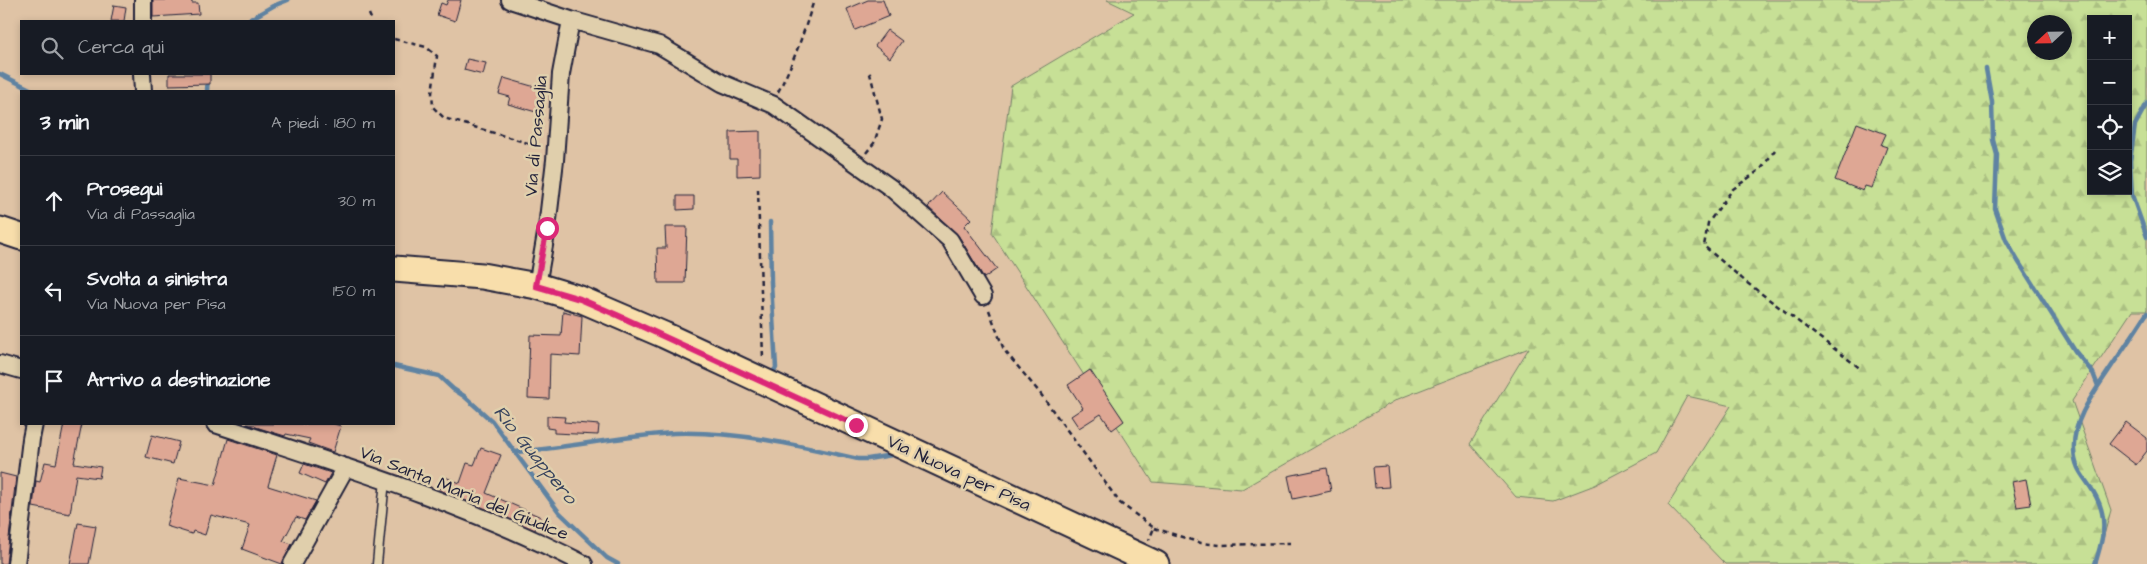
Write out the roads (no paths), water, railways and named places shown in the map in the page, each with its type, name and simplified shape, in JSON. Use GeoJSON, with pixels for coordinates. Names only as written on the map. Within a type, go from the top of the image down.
{"type":"FeatureCollection","features":[{"type":"Feature","properties":{"kind":"main road"},"geometry":{"type":"LineString","coordinates":[[0,230],[20,238]]}},
{"type":"Feature","properties":{"kind":"main road","name":"Via Nuova per Pisa"},"geometry":{"type":"LineString","coordinates":[[395,269],[482,276],[536,286],[580,299],[764,382],[1146,562]]}},
{"type":"Feature","properties":{"kind":"street"},"geometry":{"type":"LineString","coordinates":[[143,20],[144,0]]}},
{"type":"Feature","properties":{"kind":"street"},"geometry":{"type":"LineString","coordinates":[[510,0],[571,20],[659,45],[722,83],[772,104],[891,188],[950,240],[983,296]]}},
{"type":"Feature","properties":{"kind":"street","name":"Via di Passaglia"},"geometry":{"type":"LineString","coordinates":[[536,286],[547,228],[561,74],[571,20]]}},
{"type":"Feature","properties":{"kind":"street"},"geometry":{"type":"LineString","coordinates":[[142,75],[143,90]]}},
{"type":"Feature","properties":{"kind":"street"},"geometry":{"type":"LineString","coordinates":[[0,364],[20,370]]}},
{"type":"Feature","properties":{"kind":"street"},"geometry":{"type":"LineString","coordinates":[[16,564],[34,425]]}},
{"type":"Feature","properties":{"kind":"street","name":"Via Santa Maria del Giudice"},"geometry":{"type":"LineString","coordinates":[[218,425],[385,480],[546,544],[584,564]]}},
{"type":"Feature","properties":{"kind":"street"},"geometry":{"type":"LineString","coordinates":[[292,564],[346,467]]}},
{"type":"Feature","properties":{"kind":"lane"},"geometry":{"type":"LineString","coordinates":[[378,564],[385,480]]}},
{"type":"Feature","properties":{"kind":"waterway"},"geometry":{"type":"LineString","coordinates":[[249,20],[288,0]]}},
{"type":"Feature","properties":{"kind":"waterway"},"geometry":{"type":"LineString","coordinates":[[1986,69],[1992,102],[1993,140],[1997,155],[1995,209],[2006,240],[2018,261],[2075,351],[2093,373],[2098,386]]}},
{"type":"Feature","properties":{"kind":"waterway","name":"Rio Guappero"},"geometry":{"type":"LineString","coordinates":[[0,74],[32,90]]}},
{"type":"Feature","properties":{"kind":"waterway"},"geometry":{"type":"LineString","coordinates":[[207,90],[208,75]]}},
{"type":"Feature","properties":{"kind":"waterway"},"geometry":{"type":"LineString","coordinates":[[2147,103],[2135,125],[2130,161],[2132,195],[2147,237]]}},
{"type":"Feature","properties":{"kind":"waterway"},"geometry":{"type":"LineString","coordinates":[[770,222],[771,283],[776,368],[772,373]]}},
{"type":"Feature","properties":{"kind":"waterway"},"geometry":{"type":"LineString","coordinates":[[2095,564],[2103,535],[2103,518],[2098,500],[2076,463],[2074,438],[2081,415],[2087,404],[2147,313]]}},
{"type":"Feature","properties":{"kind":"waterway","name":"Rio Guappero"},"geometry":{"type":"LineString","coordinates":[[395,366],[439,376],[464,396],[492,421],[559,512],[607,558],[618,564]]}},
{"type":"Feature","properties":{"kind":"waterway"},"geometry":{"type":"LineString","coordinates":[[515,452],[614,439],[674,433],[697,433],[766,440],[858,459],[892,455]]}}]}
